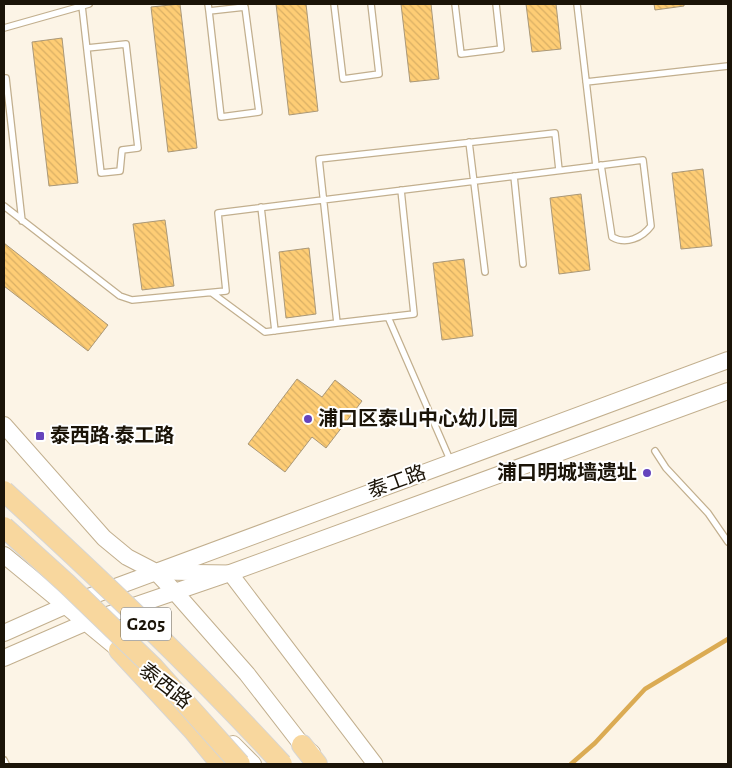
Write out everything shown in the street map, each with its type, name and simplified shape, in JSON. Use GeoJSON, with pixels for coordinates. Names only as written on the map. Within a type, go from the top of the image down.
{"type":"FeatureCollection","features":[{"type":"Feature","properties":{"kind":"highway","name":"G205"},"geometry":{"type":"LineString","coordinates":[[4,491],[88,568],[219,695],[282,764]]}},
{"type":"Feature","properties":{"kind":"highway","name":"G205"},"geometry":{"type":"LineString","coordinates":[[4,527],[67,584],[154,668],[240,764]]}},
{"type":"Feature","properties":{"kind":"highway"},"geometry":{"type":"LineString","coordinates":[[119,650],[193,730],[221,764]]}},
{"type":"Feature","properties":{"kind":"highway"},"geometry":{"type":"LineString","coordinates":[[302,745],[317,764]]}},
{"type":"Feature","properties":{"kind":"main road","name":"泰工路"},"geometry":{"type":"LineString","coordinates":[[4,633],[67,605],[728,360]]}},
{"type":"Feature","properties":{"kind":"main road","name":"泰工路"},"geometry":{"type":"LineString","coordinates":[[4,658],[87,622],[230,573],[728,391]]}},
{"type":"Feature","properties":{"kind":"main road"},"geometry":{"type":"LineString","coordinates":[[4,425],[104,538],[128,557],[156,572],[174,591],[247,674],[302,745],[325,764]]}},
{"type":"Feature","properties":{"kind":"main road","name":"泰西路"},"geometry":{"type":"LineString","coordinates":[[4,555],[67,605],[119,650],[171,688],[253,764]]}},
{"type":"Feature","properties":{"kind":"street"},"geometry":{"type":"LineString","coordinates":[[156,572],[230,573],[374,764]]}},
{"type":"Feature","properties":{"kind":"lane"},"geometry":{"type":"LineString","coordinates":[[4,28],[89,4]]}},
{"type":"Feature","properties":{"kind":"lane"},"geometry":{"type":"LineString","coordinates":[[208,4],[222,117],[259,112],[245,6],[209,11]]}},
{"type":"Feature","properties":{"kind":"lane"},"geometry":{"type":"LineString","coordinates":[[334,4],[343,78],[379,74],[371,4]]}},
{"type":"Feature","properties":{"kind":"lane"},"geometry":{"type":"LineString","coordinates":[[455,4],[461,54],[502,49],[496,4]]}},
{"type":"Feature","properties":{"kind":"lane"},"geometry":{"type":"LineString","coordinates":[[4,206],[126,300],[226,291],[218,213],[261,207],[322,200],[599,165],[643,160],[651,226],[646,234],[639,237],[619,241],[612,237],[599,165],[586,82],[577,4]]}},
{"type":"Feature","properties":{"kind":"lane"},"geometry":{"type":"LineString","coordinates":[[82,6],[100,173],[120,171],[122,150],[138,148],[126,44],[87,48]]}},
{"type":"Feature","properties":{"kind":"lane"},"geometry":{"type":"LineString","coordinates":[[586,82],[728,66]]}},
{"type":"Feature","properties":{"kind":"lane"},"geometry":{"type":"LineString","coordinates":[[4,78],[6,78],[22,221]]}},
{"type":"Feature","properties":{"kind":"lane"},"geometry":{"type":"LineString","coordinates":[[337,323],[318,159],[555,133],[559,170]]}},
{"type":"Feature","properties":{"kind":"lane"},"geometry":{"type":"LineString","coordinates":[[469,142],[485,272]]}},
{"type":"Feature","properties":{"kind":"lane"},"geometry":{"type":"LineString","coordinates":[[514,176],[523,264]]}},
{"type":"Feature","properties":{"kind":"lane"},"geometry":{"type":"LineString","coordinates":[[212,292],[265,332],[414,314],[401,190]]}},
{"type":"Feature","properties":{"kind":"lane"},"geometry":{"type":"LineString","coordinates":[[261,207],[275,330]]}},
{"type":"Feature","properties":{"kind":"lane"},"geometry":{"type":"LineString","coordinates":[[388,317],[452,462]]}},
{"type":"Feature","properties":{"kind":"lane"},"geometry":{"type":"LineString","coordinates":[[655,451],[666,468],[708,513],[728,542]]}},
{"type":"Feature","properties":{"kind":"lane"},"geometry":{"type":"LineString","coordinates":[[4,760],[6,764]]}},
{"type":"Feature","properties":{"kind":"building"},"geometry":{"type":"Polygon","coordinates":[[[180,4],[197,148],[168,152],[151,7],[180,4]]]}},
{"type":"Feature","properties":{"kind":"building"},"geometry":{"type":"Polygon","coordinates":[[[276,4],[306,4],[318,111],[289,115],[276,4]]]}},
{"type":"Feature","properties":{"kind":"building"},"geometry":{"type":"Polygon","coordinates":[[[401,4],[431,4],[439,79],[410,82],[401,4]]]}},
{"type":"Feature","properties":{"kind":"building"},"geometry":{"type":"Polygon","coordinates":[[[526,4],[556,4],[561,49],[532,52],[526,4]]]}},
{"type":"Feature","properties":{"kind":"building"},"geometry":{"type":"Polygon","coordinates":[[[654,4],[684,4],[684,6],[655,10],[654,4]]]}},
{"type":"Feature","properties":{"kind":"building"},"geometry":{"type":"Polygon","coordinates":[[[62,38],[78,183],[49,186],[32,42],[62,38]]]}},
{"type":"Feature","properties":{"kind":"building"},"geometry":{"type":"Polygon","coordinates":[[[703,169],[712,246],[681,249],[672,173],[703,169]]]}},
{"type":"Feature","properties":{"kind":"building"},"geometry":{"type":"Polygon","coordinates":[[[581,194],[590,270],[559,274],[550,198],[581,194]]]}},
{"type":"Feature","properties":{"kind":"building"},"geometry":{"type":"Polygon","coordinates":[[[165,220],[174,286],[142,290],[133,224],[165,220]]]}},
{"type":"Feature","properties":{"kind":"building"},"geometry":{"type":"Polygon","coordinates":[[[4,243],[108,325],[88,351],[4,286],[4,243]]]}},
{"type":"Feature","properties":{"kind":"building"},"geometry":{"type":"Polygon","coordinates":[[[309,248],[316,314],[286,318],[279,252],[309,248]]]}},
{"type":"Feature","properties":{"kind":"building"},"geometry":{"type":"Polygon","coordinates":[[[464,259],[473,336],[442,340],[433,263],[464,259]]]}},
{"type":"Feature","properties":{"kind":"building","name":"浦口区泰山中心幼儿园"},"geometry":{"type":"Polygon","coordinates":[[[297,379],[322,397],[335,380],[362,401],[326,448],[312,437],[285,472],[248,444],[297,379]]]}},
{"type":"Feature","properties":{"kind":"waterway"},"geometry":{"type":"LineString","coordinates":[[571,764],[595,743],[645,689],[728,639]]}},
{"type":"Feature","properties":{"kind":"place","name":"浦口区泰山中心幼儿园"},"geometry":{"type":"Point","coordinates":[308,419]}},
{"type":"Feature","properties":{"kind":"place","name":"泰西路·泰工路"},"geometry":{"type":"Point","coordinates":[40,436]}},
{"type":"Feature","properties":{"kind":"place","name":"浦口明城墙遗址"},"geometry":{"type":"Point","coordinates":[647,473]}}]}
